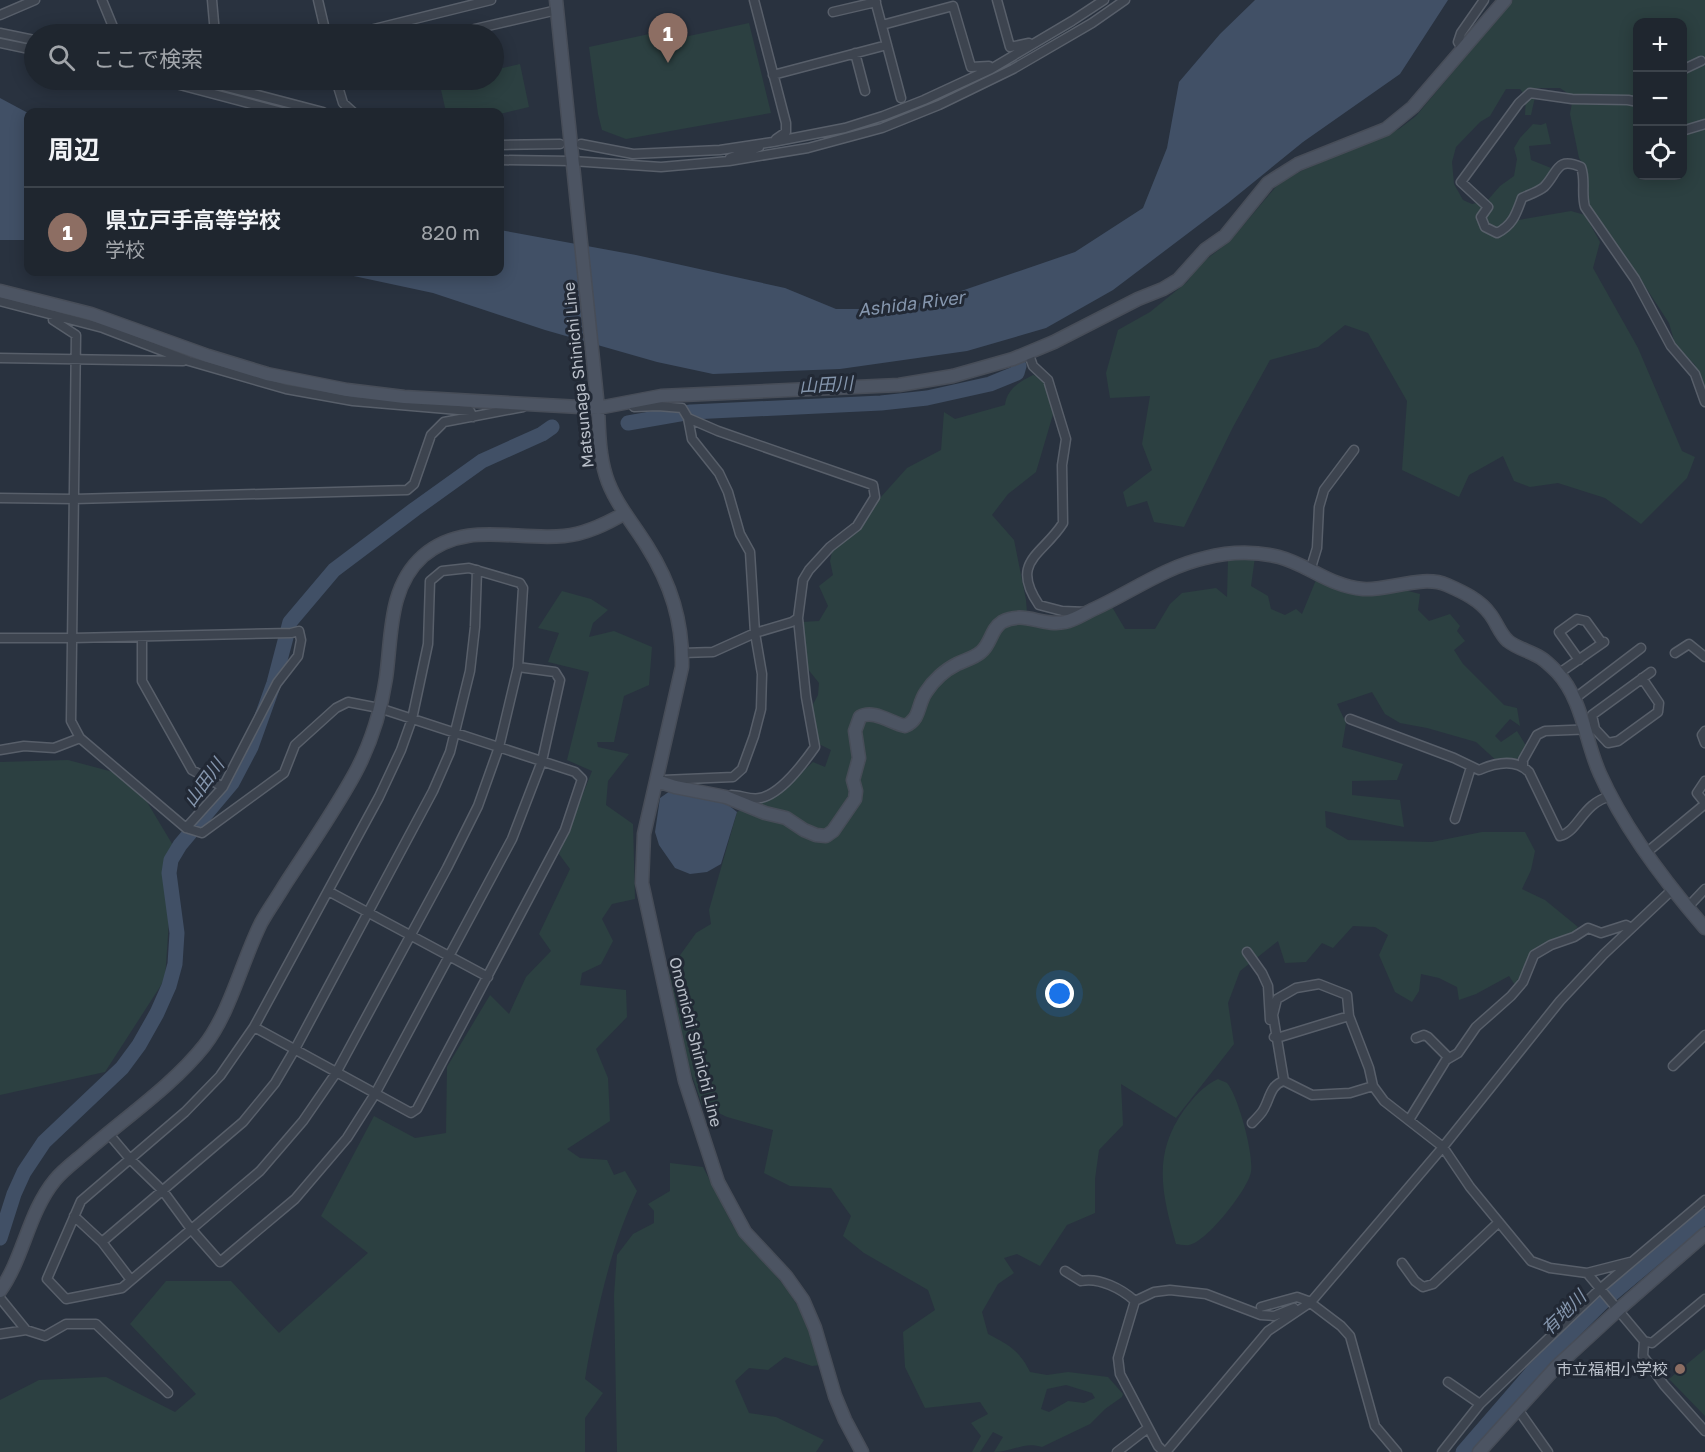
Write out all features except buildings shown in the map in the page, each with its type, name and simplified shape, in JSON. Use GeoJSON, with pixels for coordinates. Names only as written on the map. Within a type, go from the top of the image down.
{"type":"FeatureCollection","features":[{"type":"Feature","properties":{"kind":"main road"},"geometry":{"type":"LineString","coordinates":[[0,291],[91,314],[208,356],[267,374],[347,390],[404,397],[465,402],[529,402],[598,408],[661,396],[899,385],[953,376],[1012,359],[1054,342],[1138,299],[1163,290],[1178,280],[1205,250],[1225,236],[1268,183],[1298,164],[1386,129],[1413,107],[1505,0]]}},
{"type":"Feature","properties":{"kind":"main road","name":"Matsunaga Shinichi Line"},"geometry":{"type":"LineString","coordinates":[[556,5],[597,394],[599,435],[606,475],[625,513],[648,547],[667,582],[680,624],[682,667],[657,781]]}},
{"type":"Feature","properties":{"kind":"main road"},"geometry":{"type":"LineString","coordinates":[[0,1291],[9,1278],[38,1206],[56,1179],[183,1070],[206,1044],[221,1019],[262,920],[355,774],[369,742],[386,679],[393,617],[399,592],[414,565],[438,546],[456,537],[472,534],[531,536],[577,534],[608,523],[625,513]]}},
{"type":"Feature","properties":{"kind":"main road"},"geometry":{"type":"LineString","coordinates":[[657,781],[726,797],[765,813],[786,818],[816,835],[826,836],[834,831],[855,799],[856,791],[853,780],[859,758],[855,731],[860,717],[873,714],[905,726],[912,723],[918,715],[927,690],[941,675],[955,665],[982,651],[994,630],[1001,623],[1021,617],[1052,623],[1064,622],[1115,600],[1181,564],[1208,557],[1235,553],[1280,557],[1341,586],[1365,590],[1418,583],[1443,583],[1480,603],[1491,615],[1504,638],[1514,646],[1541,658],[1558,674],[1591,730],[1599,773],[1611,796],[1646,853],[1705,928]]}},
{"type":"Feature","properties":{"kind":"main road","name":"Onomichi Shinichi Line"},"geometry":{"type":"LineString","coordinates":[[657,781],[644,834],[642,883],[685,1082],[718,1182],[745,1232],[786,1276],[803,1300],[815,1328],[835,1396],[862,1452]]}},
{"type":"Feature","properties":{"kind":"main road"},"geometry":{"type":"LineString","coordinates":[[1479,1452],[1557,1366],[1705,1234]]}},
{"type":"Feature","properties":{"kind":"street"},"geometry":{"type":"LineString","coordinates":[[0,15],[22,3],[35,0]]}},
{"type":"Feature","properties":{"kind":"street"},"geometry":{"type":"LineString","coordinates":[[102,0],[112,24]]}},
{"type":"Feature","properties":{"kind":"street"},"geometry":{"type":"LineString","coordinates":[[212,0],[214,24]]}},
{"type":"Feature","properties":{"kind":"street"},"geometry":{"type":"LineString","coordinates":[[318,0],[324,24]]}},
{"type":"Feature","properties":{"kind":"street"},"geometry":{"type":"LineString","coordinates":[[394,24],[491,0]]}},
{"type":"Feature","properties":{"kind":"street"},"geometry":{"type":"LineString","coordinates":[[729,161],[730,157],[772,142],[786,132],[786,123],[754,0]]}},
{"type":"Feature","properties":{"kind":"street"},"geometry":{"type":"LineString","coordinates":[[997,0],[1010,47],[1036,42]]}},
{"type":"Feature","properties":{"kind":"street"},"geometry":{"type":"LineString","coordinates":[[581,144],[633,154],[720,150],[845,128],[924,100],[991,69],[1104,0]]}},
{"type":"Feature","properties":{"kind":"street"},"geometry":{"type":"LineString","coordinates":[[504,160],[661,167],[729,161],[808,148],[882,128],[930,109],[1013,69],[1092,23],[1125,0]]}},
{"type":"Feature","properties":{"kind":"street"},"geometry":{"type":"LineString","coordinates":[[1462,48],[1458,42],[1461,33],[1484,0]]}},
{"type":"Feature","properties":{"kind":"street"},"geometry":{"type":"LineString","coordinates":[[833,12],[875,1],[902,98]]}},
{"type":"Feature","properties":{"kind":"street"},"geometry":{"type":"LineString","coordinates":[[489,24],[556,5]]}},
{"type":"Feature","properties":{"kind":"street"},"geometry":{"type":"LineString","coordinates":[[882,25],[953,6],[971,67],[989,66],[991,69]]}},
{"type":"Feature","properties":{"kind":"street"},"geometry":{"type":"LineString","coordinates":[[0,33],[24,38]]}},
{"type":"Feature","properties":{"kind":"street"},"geometry":{"type":"LineString","coordinates":[[0,43],[24,48]]}},
{"type":"Feature","properties":{"kind":"street"},"geometry":{"type":"LineString","coordinates":[[773,75],[887,45]]}},
{"type":"Feature","properties":{"kind":"street"},"geometry":{"type":"LineString","coordinates":[[855,53],[865,91]]}},
{"type":"Feature","properties":{"kind":"street"},"geometry":{"type":"LineString","coordinates":[[1687,68],[1701,61]]}},
{"type":"Feature","properties":{"kind":"street"},"geometry":{"type":"LineString","coordinates":[[199,90],[267,108]]}},
{"type":"Feature","properties":{"kind":"street"},"geometry":{"type":"LineString","coordinates":[[240,90],[308,108]]}},
{"type":"Feature","properties":{"kind":"street"},"geometry":{"type":"LineString","coordinates":[[339,90],[343,104],[348,108]]}},
{"type":"Feature","properties":{"kind":"street"},"geometry":{"type":"LineString","coordinates":[[1633,101],[1572,99],[1530,93],[1518,103],[1461,182],[1488,207],[1481,217],[1485,227],[1497,233],[1508,227],[1521,198],[1543,188],[1560,165],[1570,162],[1581,167],[1585,176],[1582,196],[1585,207],[1635,279],[1671,346],[1695,374],[1705,402]]}},
{"type":"Feature","properties":{"kind":"street"},"geometry":{"type":"LineString","coordinates":[[1687,130],[1705,124]]}},
{"type":"Feature","properties":{"kind":"street"},"geometry":{"type":"LineString","coordinates":[[504,145],[560,144]]}},
{"type":"Feature","properties":{"kind":"street"},"geometry":{"type":"LineString","coordinates":[[0,302],[103,328],[189,361],[286,389],[353,401],[470,411],[473,417]]}},
{"type":"Feature","properties":{"kind":"street"},"geometry":{"type":"LineString","coordinates":[[54,315],[53,320],[76,335],[71,721],[80,738],[186,828],[202,833],[284,773],[295,745],[336,708],[348,702],[379,708],[455,732],[575,772],[582,779],[565,830],[417,1109],[411,1113],[254,1027]]}},
{"type":"Feature","properties":{"kind":"street"},"geometry":{"type":"LineString","coordinates":[[1028,352],[1033,366],[1048,380],[1066,439],[1062,465],[1064,523],[1033,557],[1026,579],[1030,592],[1039,605],[1055,610],[1088,612]]}},
{"type":"Feature","properties":{"kind":"street"},"geometry":{"type":"LineString","coordinates":[[0,358],[189,361]]}},
{"type":"Feature","properties":{"kind":"street"},"geometry":{"type":"LineString","coordinates":[[630,401],[634,407],[682,408],[688,418],[692,439],[719,472],[728,492],[740,534],[750,552],[754,633],[762,674],[761,709],[742,769],[733,777],[723,779],[657,781]]}},
{"type":"Feature","properties":{"kind":"street"},"geometry":{"type":"LineString","coordinates":[[0,498],[74,499],[407,490],[414,484],[430,435],[444,422],[526,407],[529,402]]}},
{"type":"Feature","properties":{"kind":"street"},"geometry":{"type":"LineString","coordinates":[[688,418],[718,431],[873,485],[875,497],[857,525],[830,547],[808,570],[803,580],[798,618],[806,697],[815,747],[801,767],[771,794],[749,798],[733,795],[726,797]]}},
{"type":"Feature","properties":{"kind":"street"},"geometry":{"type":"LineString","coordinates":[[1310,571],[1317,548],[1319,507],[1324,490],[1354,450]]}},
{"type":"Feature","properties":{"kind":"street"},"geometry":{"type":"LineString","coordinates":[[469,568],[477,570],[520,583],[523,588],[518,667],[499,747],[478,807],[336,1072],[284,1146],[260,1171],[122,1288],[66,1299],[47,1279],[81,1201],[185,1112],[220,1076],[254,1027],[379,796],[401,750],[412,718],[428,644],[430,581],[442,571],[469,568]]}},
{"type":"Feature","properties":{"kind":"street"},"geometry":{"type":"LineString","coordinates":[[102,1242],[243,1122],[275,1083],[295,1049],[433,791],[450,752],[470,670],[477,570]]}},
{"type":"Feature","properties":{"kind":"street"},"geometry":{"type":"LineString","coordinates":[[682,653],[713,652],[754,633],[792,622],[798,618]]}},
{"type":"Feature","properties":{"kind":"street"},"geometry":{"type":"LineString","coordinates":[[1558,674],[1579,660],[1603,642],[1586,621],[1577,619],[1559,632],[1579,660]]}},
{"type":"Feature","properties":{"kind":"street"},"geometry":{"type":"LineString","coordinates":[[0,638],[73,639],[299,631],[301,640],[298,656],[277,683],[223,787],[186,828]]}},
{"type":"Feature","properties":{"kind":"street"},"geometry":{"type":"LineString","coordinates":[[142,637],[142,681],[192,770],[223,787]]}},
{"type":"Feature","properties":{"kind":"street"},"geometry":{"type":"LineString","coordinates":[[1676,653],[1689,644],[1705,657]]}},
{"type":"Feature","properties":{"kind":"street"},"geometry":{"type":"LineString","coordinates":[[1574,699],[1641,648]]}},
{"type":"Feature","properties":{"kind":"street"},"geometry":{"type":"LineString","coordinates":[[108,1133],[130,1159],[163,1191],[220,1262],[295,1199],[347,1138],[375,1094],[512,839],[542,761],[560,680],[555,672],[518,667]]}},
{"type":"Feature","properties":{"kind":"street"},"geometry":{"type":"LineString","coordinates":[[1591,730],[1592,715],[1651,672]]}},
{"type":"Feature","properties":{"kind":"street"},"geometry":{"type":"LineString","coordinates":[[1523,766],[1523,760],[1537,735],[1554,731],[1591,730],[1608,743],[1618,741],[1658,712],[1659,703],[1642,678]]}},
{"type":"Feature","properties":{"kind":"street"},"geometry":{"type":"LineString","coordinates":[[1350,719],[1454,758],[1479,770],[1492,764],[1523,766],[1529,772],[1560,836],[1567,834],[1591,805],[1611,796]]}},
{"type":"Feature","properties":{"kind":"street"},"geometry":{"type":"LineString","coordinates":[[1705,731],[1702,735],[1705,743]]}},
{"type":"Feature","properties":{"kind":"street"},"geometry":{"type":"LineString","coordinates":[[0,750],[24,746],[54,748],[80,738]]}},
{"type":"Feature","properties":{"kind":"street"},"geometry":{"type":"LineString","coordinates":[[1455,819],[1471,767]]}},
{"type":"Feature","properties":{"kind":"street"},"geometry":{"type":"LineString","coordinates":[[1646,853],[1705,803],[1697,793],[1705,781]]}},
{"type":"Feature","properties":{"kind":"street"},"geometry":{"type":"LineString","coordinates":[[1310,1301],[1274,1316],[1261,1316],[1206,1294],[1170,1290],[1154,1292],[1135,1301],[1119,1358],[1120,1374],[1148,1428],[1165,1452],[1268,1331],[1310,1301],[1443,1147],[1560,1001],[1631,928],[1673,889]]}},
{"type":"Feature","properties":{"kind":"street"},"geometry":{"type":"LineString","coordinates":[[1687,908],[1705,889]]}},
{"type":"Feature","properties":{"kind":"street"},"geometry":{"type":"LineString","coordinates":[[328,891],[488,977]]}},
{"type":"Feature","properties":{"kind":"street"},"geometry":{"type":"LineString","coordinates":[[1408,1120],[1449,1058],[1458,1053],[1476,1027],[1511,996],[1523,982],[1534,956],[1551,945],[1574,937],[1588,928],[1601,933],[1626,925],[1631,928]]}},
{"type":"Feature","properties":{"kind":"street"},"geometry":{"type":"LineString","coordinates":[[1246,952],[1262,973],[1268,986],[1272,1037],[1277,1038],[1349,1016]]}},
{"type":"Feature","properties":{"kind":"street"},"geometry":{"type":"LineString","coordinates":[[1284,1081],[1274,1015],[1277,999],[1296,988],[1319,984],[1347,995],[1349,1016],[1369,1068],[1373,1086],[1384,1101],[1443,1147],[1470,1187],[1531,1261],[1550,1268],[1587,1273],[1634,1262]]}},
{"type":"Feature","properties":{"kind":"street"},"geometry":{"type":"LineString","coordinates":[[1416,1038],[1424,1035],[1428,1037],[1449,1058]]}},
{"type":"Feature","properties":{"kind":"street"},"geometry":{"type":"LineString","coordinates":[[1673,1066],[1705,1035]]}},
{"type":"Feature","properties":{"kind":"street"},"geometry":{"type":"LineString","coordinates":[[1252,1124],[1264,1111],[1269,1095],[1278,1083],[1284,1081],[1312,1095],[1350,1093],[1373,1086]]}},
{"type":"Feature","properties":{"kind":"street"},"geometry":{"type":"LineString","coordinates":[[1442,1452],[1480,1404],[1600,1288],[1634,1262],[1705,1200]]}},
{"type":"Feature","properties":{"kind":"street"},"geometry":{"type":"LineString","coordinates":[[74,1216],[102,1242],[131,1280]]}},
{"type":"Feature","properties":{"kind":"street"},"geometry":{"type":"LineString","coordinates":[[1402,1263],[1415,1281],[1423,1287],[1433,1284],[1499,1222]]}},
{"type":"Feature","properties":{"kind":"street"},"geometry":{"type":"LineString","coordinates":[[1065,1271],[1081,1281],[1088,1279],[1123,1290],[1135,1301]]}},
{"type":"Feature","properties":{"kind":"street"},"geometry":{"type":"LineString","coordinates":[[1587,1273],[1644,1341],[1652,1343],[1705,1299]]}},
{"type":"Feature","properties":{"kind":"street"},"geometry":{"type":"LineString","coordinates":[[1261,1307],[1297,1297],[1310,1301],[1341,1326],[1350,1336],[1375,1426],[1397,1452]]}},
{"type":"Feature","properties":{"kind":"street"},"geometry":{"type":"LineString","coordinates":[[0,1298],[26,1330]]}},
{"type":"Feature","properties":{"kind":"street"},"geometry":{"type":"LineString","coordinates":[[0,1334],[26,1330],[45,1336],[66,1324],[96,1324],[168,1393]]}},
{"type":"Feature","properties":{"kind":"street"},"geometry":{"type":"LineString","coordinates":[[1644,1341],[1643,1356],[1664,1385],[1705,1431]]}},
{"type":"Feature","properties":{"kind":"street"},"geometry":{"type":"LineString","coordinates":[[1448,1382],[1480,1404]]}},
{"type":"Feature","properties":{"kind":"street"},"geometry":{"type":"LineString","coordinates":[[1517,1408],[1548,1452]]}},
{"type":"Feature","properties":{"kind":"street"},"geometry":{"type":"LineString","coordinates":[[1117,1452],[1148,1428]]}},
{"type":"Feature","properties":{"kind":"green space"},"geometry":{"type":"Polygon","coordinates":[[[1513,0],[1705,0],[1705,390],[1695,365],[1675,344],[1669,323],[1637,274],[1594,218],[1588,206],[1587,170],[1579,158],[1570,114],[1573,97],[1560,88],[1537,88],[1531,115],[1525,115],[1526,97],[1520,89],[1506,89],[1490,116],[1480,122],[1456,147],[1452,162],[1454,184],[1463,200],[1472,204],[1487,201],[1500,186],[1514,176],[1517,159],[1514,148],[1520,138],[1533,124],[1546,123],[1551,144],[1529,146],[1531,160],[1551,168],[1543,186],[1519,197],[1513,221],[1571,211],[1585,215],[1600,242],[1593,268],[1638,348],[1682,451],[1695,457],[1687,478],[1641,524],[1605,498],[1558,483],[1530,487],[1514,481],[1503,456],[1469,475],[1459,497],[1402,470],[1407,401],[1368,333],[1345,325],[1318,347],[1270,360],[1233,427],[1184,527],[1154,522],[1147,501],[1127,507],[1123,492],[1152,470],[1142,444],[1150,396],[1110,398],[1106,373],[1118,330],[1150,312],[1187,282],[1199,265],[1230,241],[1279,183],[1301,171],[1399,129],[1416,116],[1513,0]]]}},
{"type":"Feature","properties":{"kind":"green space"},"geometry":{"type":"Polygon","coordinates":[[[749,23],[771,113],[626,139],[602,130],[589,47],[663,31],[666,41],[749,23]]]}},
{"type":"Feature","properties":{"kind":"green space"},"geometry":{"type":"Polygon","coordinates":[[[520,64],[529,107],[504,113],[504,108],[445,108],[441,90],[504,90],[504,68],[520,64]]]}},
{"type":"Feature","properties":{"kind":"green space"},"geometry":{"type":"Polygon","coordinates":[[[1033,375],[1043,379],[1054,411],[1036,472],[1008,494],[992,515],[1014,540],[1027,613],[1016,618],[1040,628],[1075,625],[1112,607],[1125,629],[1155,629],[1170,604],[1182,593],[1216,588],[1227,597],[1228,560],[1255,557],[1251,586],[1268,596],[1271,609],[1285,615],[1296,609],[1302,614],[1316,580],[1346,593],[1400,589],[1420,594],[1418,610],[1429,621],[1450,614],[1460,626],[1457,631],[1465,641],[1454,650],[1463,664],[1504,705],[1517,708],[1520,726],[1510,719],[1495,736],[1501,742],[1517,731],[1528,749],[1515,760],[1498,762],[1476,742],[1400,723],[1385,714],[1372,692],[1337,704],[1346,723],[1342,747],[1403,764],[1397,780],[1352,781],[1352,795],[1400,800],[1404,827],[1325,811],[1326,827],[1348,840],[1432,842],[1482,832],[1525,832],[1535,851],[1531,870],[1522,889],[1545,900],[1578,927],[1567,937],[1535,950],[1515,985],[1509,976],[1476,994],[1459,1000],[1457,987],[1439,978],[1421,974],[1419,991],[1412,1002],[1395,992],[1379,955],[1388,935],[1375,927],[1353,926],[1333,948],[1322,943],[1306,962],[1285,963],[1278,941],[1240,971],[1228,1003],[1234,1044],[1176,1118],[1121,1084],[1123,1125],[1099,1150],[1095,1179],[1095,1213],[1067,1225],[1040,1266],[1017,1254],[1004,1258],[1014,1273],[998,1284],[982,1312],[988,1334],[1013,1349],[1022,1358],[1030,1372],[1047,1375],[1068,1372],[1108,1377],[1123,1394],[1122,1397],[1090,1424],[1042,1447],[1030,1445],[994,1452],[1003,1437],[993,1432],[980,1452],[972,1452],[981,1436],[971,1423],[988,1414],[980,1402],[925,1408],[905,1367],[903,1332],[935,1310],[928,1290],[864,1253],[843,1236],[851,1216],[831,1188],[790,1186],[764,1173],[773,1130],[727,1117],[702,1105],[687,1061],[668,972],[696,933],[711,924],[709,910],[737,812],[784,789],[813,762],[825,767],[831,750],[817,743],[810,710],[818,695],[819,683],[807,668],[802,622],[819,621],[828,606],[819,586],[833,575],[830,561],[833,547],[862,523],[880,498],[907,468],[941,450],[944,412],[955,419],[1005,405],[1011,390],[1033,375]],[[1066,1385],[1047,1389],[1041,1409],[1049,1412],[1068,1401],[1084,1403],[1095,1398],[1092,1393],[1066,1385]]]}},
{"type":"Feature","properties":{"kind":"green space"},"geometry":{"type":"Polygon","coordinates":[[[562,591],[591,599],[608,610],[593,623],[589,637],[614,631],[652,647],[649,685],[624,696],[614,742],[597,742],[598,747],[629,754],[608,781],[606,805],[633,824],[635,899],[612,904],[602,919],[613,941],[601,964],[582,973],[580,985],[626,990],[627,1017],[596,1049],[608,1078],[610,1121],[567,1149],[580,1158],[607,1160],[614,1175],[625,1171],[637,1191],[611,1260],[594,1331],[585,1379],[603,1393],[585,1418],[585,1452],[0,1452],[0,1400],[39,1380],[106,1377],[175,1412],[196,1394],[130,1324],[166,1281],[231,1281],[279,1333],[368,1253],[321,1216],[374,1116],[415,1138],[446,1133],[447,1067],[490,995],[509,1014],[526,977],[551,951],[539,934],[570,869],[559,854],[592,771],[567,760],[589,672],[548,662],[559,633],[538,628],[562,591]]]}},
{"type":"Feature","properties":{"kind":"green space"},"geometry":{"type":"Polygon","coordinates":[[[68,760],[132,777],[174,847],[165,979],[105,1072],[0,1095],[0,762],[68,760]]]}},
{"type":"Feature","properties":{"kind":"green space"},"geometry":{"type":"Polygon","coordinates":[[[1218,1079],[1227,1083],[1236,1100],[1248,1140],[1251,1172],[1235,1202],[1206,1235],[1189,1245],[1176,1244],[1164,1191],[1164,1159],[1167,1143],[1184,1110],[1195,1096],[1218,1079]]]}},
{"type":"Feature","properties":{"kind":"green space"},"geometry":{"type":"Polygon","coordinates":[[[670,1163],[703,1167],[732,1224],[787,1289],[809,1324],[820,1365],[812,1366],[785,1357],[768,1370],[749,1368],[735,1381],[749,1413],[776,1417],[824,1440],[816,1452],[617,1452],[614,1295],[617,1255],[633,1234],[654,1223],[654,1211],[648,1204],[670,1191],[670,1163]]]}},
{"type":"Feature","properties":{"kind":"green space"},"geometry":{"type":"Polygon","coordinates":[[[1705,1349],[1705,1416],[1669,1379],[1705,1349]]]}},
{"type":"Feature","properties":{"kind":"water"},"geometry":{"type":"Polygon","coordinates":[[[1255,0],[1448,0],[1400,74],[1303,142],[1228,203],[1113,290],[1046,328],[967,351],[840,369],[713,374],[657,362],[545,330],[433,293],[354,276],[504,276],[504,231],[636,255],[785,288],[836,309],[884,309],[932,301],[1075,252],[1143,208],[1167,148],[1179,82],[1220,34],[1255,0]]]}},
{"type":"Feature","properties":{"kind":"water"},"geometry":{"type":"Polygon","coordinates":[[[0,98],[24,111],[24,240],[0,240],[0,98]]]}},
{"type":"Feature","properties":{"kind":"water"},"geometry":{"type":"Polygon","coordinates":[[[670,791],[727,804],[737,812],[721,864],[707,872],[690,874],[675,868],[659,845],[655,832],[660,798],[670,791]]]}},
{"type":"Feature","properties":{"kind":"waterway","name":"山田川"},"geometry":{"type":"LineString","coordinates":[[628,423],[691,412],[881,403],[927,398],[990,384],[1017,373],[1019,366]]}},
{"type":"Feature","properties":{"kind":"waterway","name":"山田川"},"geometry":{"type":"LineString","coordinates":[[0,1238],[14,1194],[24,1172],[44,1142],[122,1068],[139,1045],[157,1013],[169,986],[175,964],[177,933],[169,873],[171,860],[180,845],[232,783],[251,747],[274,683],[290,622],[334,570],[415,509],[482,461],[542,434],[552,427]]}},
{"type":"Feature","properties":{"kind":"waterway","name":"有地川"},"geometry":{"type":"LineString","coordinates":[[1463,1452],[1534,1370],[1606,1299],[1705,1216]]}},
{"type":"Feature","properties":{"kind":"place","name":"県立戸手高等学校"},"geometry":{"type":"Point","coordinates":[668,63]}},
{"type":"Feature","properties":{"kind":"place","name":"市立福相小学校"},"geometry":{"type":"Point","coordinates":[1680,1369]}},
{"type":"Feature","properties":{"kind":"water label","name":"Ashida River"},"geometry":{"type":"Point","coordinates":[911,304]}}]}
